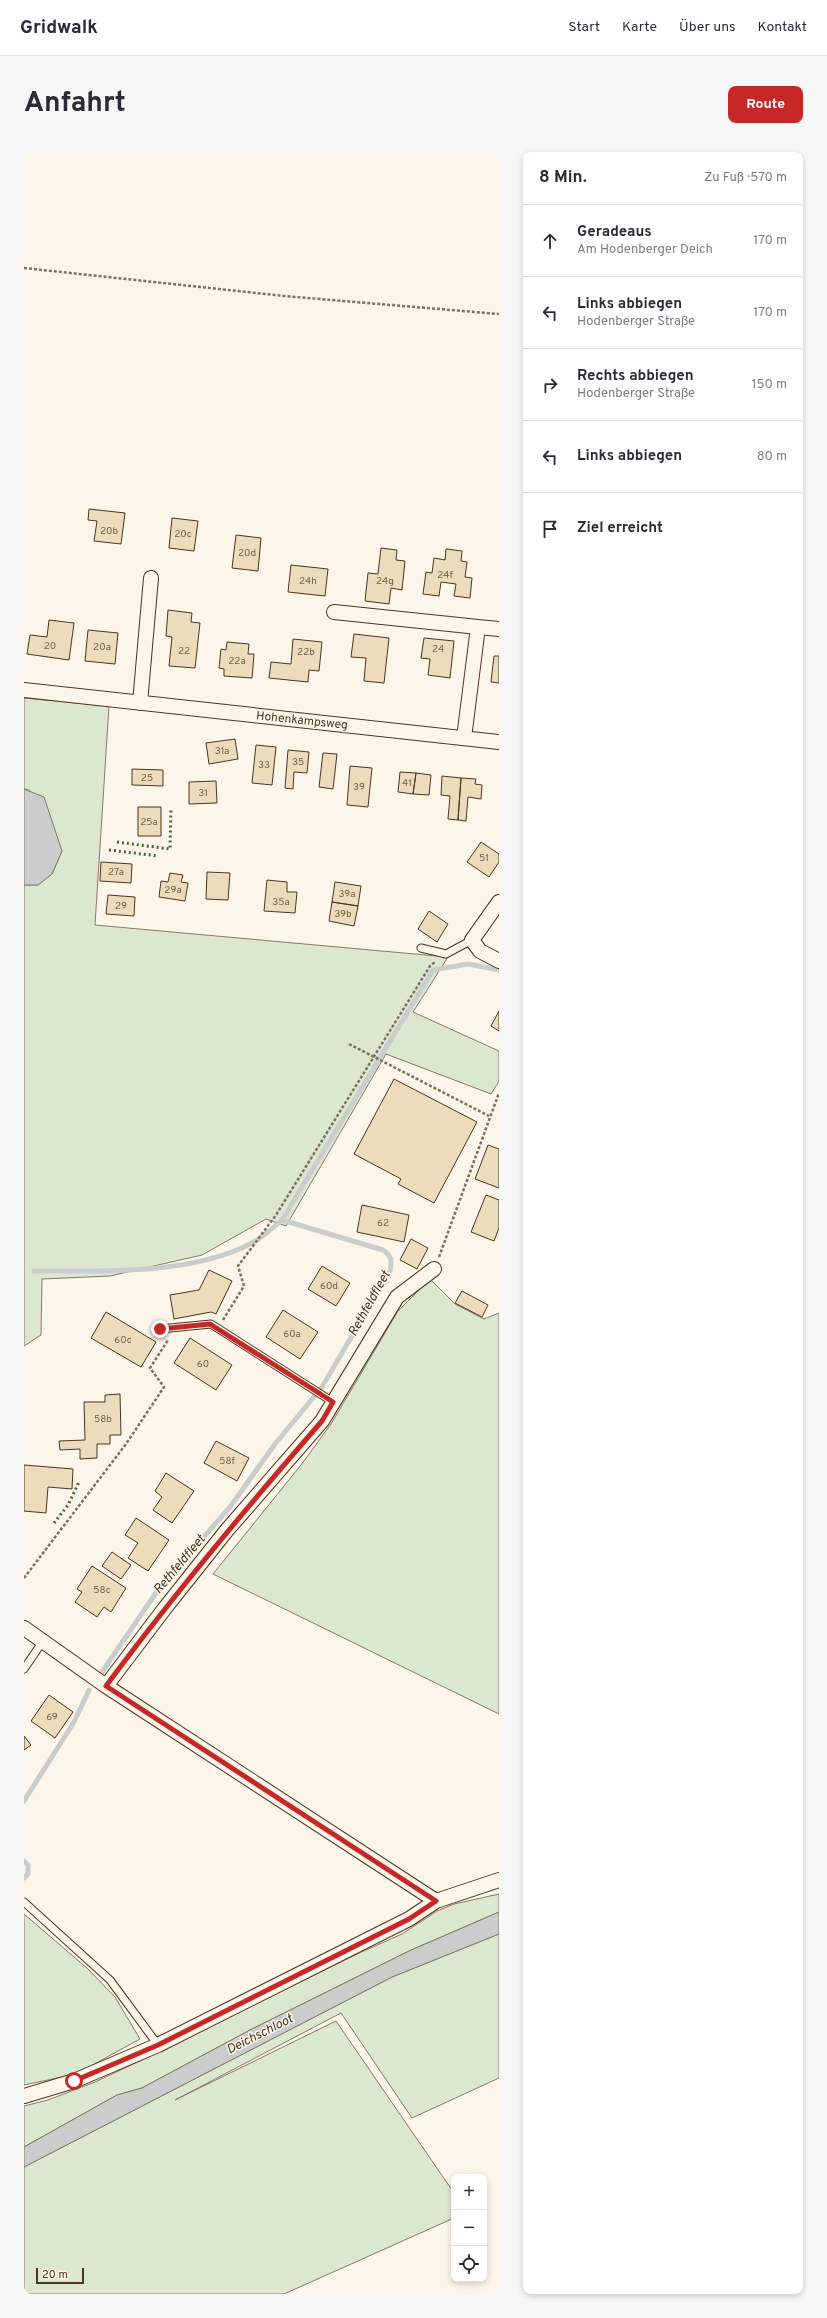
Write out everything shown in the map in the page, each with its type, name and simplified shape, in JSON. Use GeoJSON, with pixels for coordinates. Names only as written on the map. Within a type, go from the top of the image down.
{"type":"FeatureCollection","features":[{"type":"Feature","properties":{"kind":"street"},"geometry":{"type":"LineString","coordinates":[[140,703],[151,578]]}},
{"type":"Feature","properties":{"kind":"street"},"geometry":{"type":"LineString","coordinates":[[334,612],[499,629]]}},
{"type":"Feature","properties":{"kind":"street"},"geometry":{"type":"LineString","coordinates":[[464,738],[478,627]]}},
{"type":"Feature","properties":{"kind":"street","name":"Hohenkampsweg"},"geometry":{"type":"LineString","coordinates":[[24,690],[499,742]]}},
{"type":"Feature","properties":{"kind":"street"},"geometry":{"type":"LineString","coordinates":[[499,902],[472,940],[480,951],[499,961]]}},
{"type":"Feature","properties":{"kind":"street"},"geometry":{"type":"LineString","coordinates":[[106,1686],[227,1530],[322,1421],[397,1297],[434,1269]]}},
{"type":"Feature","properties":{"kind":"street"},"geometry":{"type":"LineString","coordinates":[[24,1628],[106,1686],[436,1901]]}},
{"type":"Feature","properties":{"kind":"street"},"geometry":{"type":"LineString","coordinates":[[24,2096],[74,2081],[158,2045],[409,1919],[436,1901],[499,1880]]}},
{"type":"Feature","properties":{"kind":"lane"},"geometry":{"type":"LineString","coordinates":[[421,948],[446,954],[472,940]]}},
{"type":"Feature","properties":{"kind":"lane"},"geometry":{"type":"LineString","coordinates":[[160,1329],[210,1324],[333,1402]]}},
{"type":"Feature","properties":{"kind":"lane"},"geometry":{"type":"LineString","coordinates":[[24,1668],[43,1641]]}},
{"type":"Feature","properties":{"kind":"lane"},"geometry":{"type":"LineString","coordinates":[[24,1902],[110,1980],[158,2045]]}},
{"type":"Feature","properties":{"kind":"path"},"geometry":{"type":"LineString","coordinates":[[24,268],[284,296],[499,314]]}},
{"type":"Feature","properties":{"kind":"path"},"geometry":{"type":"LineString","coordinates":[[218,1329],[244,1286],[238,1266],[276,1215],[430,966],[446,954]]}},
{"type":"Feature","properties":{"kind":"path"},"geometry":{"type":"LineString","coordinates":[[349,1044],[489,1116]]}},
{"type":"Feature","properties":{"kind":"path"},"geometry":{"type":"LineString","coordinates":[[434,1269],[499,1092]]}},
{"type":"Feature","properties":{"kind":"path"},"geometry":{"type":"LineString","coordinates":[[24,1578],[126,1444],[164,1387],[150,1368],[176,1328]]}},
{"type":"Feature","properties":{"kind":"green space"},"geometry":{"type":"Polygon","coordinates":[[[24,698],[109,706],[95,925],[448,957],[413,1012],[499,1051],[499,1081],[491,1094],[386,1054],[286,1226],[266,1219],[202,1255],[110,1276],[42,1279],[41,1335],[24,1346],[24,885],[38,885],[52,874],[62,851],[29,790],[24,789],[24,698]]]}},
{"type":"Feature","properties":{"kind":"green space"},"geometry":{"type":"Polygon","coordinates":[[[430,1279],[455,1304],[484,1319],[499,1313],[499,1714],[213,1574],[301,1465],[331,1424],[398,1311],[430,1279]]]}},
{"type":"Feature","properties":{"kind":"green space"},"geometry":{"type":"Polygon","coordinates":[[[499,1894],[499,1912],[409,1951],[250,2030],[142,2088],[117,2095],[24,2147],[24,2106],[48,2100],[95,2082],[144,2059],[357,1954],[402,1934],[437,1911],[454,1904],[499,1894]]]}},
{"type":"Feature","properties":{"kind":"green space"},"geometry":{"type":"Polygon","coordinates":[[[24,1914],[88,1969],[115,1997],[140,2039],[76,2074],[24,2085],[24,1914]]]}},
{"type":"Feature","properties":{"kind":"green space"},"geometry":{"type":"Polygon","coordinates":[[[499,1934],[499,2078],[412,2118],[341,2013],[175,2100],[336,2021],[451,2189],[451,2219],[284,2294],[24,2294],[24,2167],[392,1977],[499,1934]]]}},
{"type":"Feature","properties":{"kind":"water"},"geometry":{"type":"Polygon","coordinates":[[[24,789],[44,797],[62,851],[52,874],[38,885],[24,885],[24,789]]]}},
{"type":"Feature","properties":{"kind":"water","name":"Deichschloot"},"geometry":{"type":"Polygon","coordinates":[[[499,1912],[499,1934],[392,1977],[24,2167],[24,2147],[117,2095],[142,2088],[250,2030],[409,1951],[499,1912]]]}},
{"type":"Feature","properties":{"kind":"building"},"geometry":{"type":"Polygon","coordinates":[[[89,509],[125,513],[121,544],[94,541],[97,521],[88,520],[89,509]]]}},
{"type":"Feature","properties":{"kind":"building"},"geometry":{"type":"Polygon","coordinates":[[[172,518],[198,521],[194,551],[169,548],[172,518]]]}},
{"type":"Feature","properties":{"kind":"building"},"geometry":{"type":"Polygon","coordinates":[[[236,535],[261,538],[258,571],[232,568],[236,535]]]}},
{"type":"Feature","properties":{"kind":"building"},"geometry":{"type":"Polygon","coordinates":[[[381,548],[397,550],[396,560],[405,561],[402,590],[391,588],[389,604],[365,601],[368,573],[378,574],[381,548]]]}},
{"type":"Feature","properties":{"kind":"building"},"geometry":{"type":"Polygon","coordinates":[[[446,549],[462,551],[461,561],[467,562],[465,577],[472,578],[470,598],[454,596],[456,584],[441,582],[439,596],[423,594],[426,572],[432,573],[434,558],[445,560],[446,549]]]}},
{"type":"Feature","properties":{"kind":"building"},"geometry":{"type":"Polygon","coordinates":[[[291,565],[328,569],[325,596],[288,592],[291,565]]]}},
{"type":"Feature","properties":{"kind":"building"},"geometry":{"type":"Polygon","coordinates":[[[168,610],[192,613],[191,622],[200,623],[195,668],[169,666],[172,637],[166,636],[168,610]]]}},
{"type":"Feature","properties":{"kind":"building"},"geometry":{"type":"Polygon","coordinates":[[[49,620],[74,623],[69,660],[27,654],[30,635],[47,637],[49,620]]]}},
{"type":"Feature","properties":{"kind":"building"},"geometry":{"type":"Polygon","coordinates":[[[88,630],[118,633],[115,664],[85,661],[88,630]]]}},
{"type":"Feature","properties":{"kind":"building"},"geometry":{"type":"Polygon","coordinates":[[[354,634],[389,638],[384,683],[364,681],[366,658],[351,657],[354,634]]]}},
{"type":"Feature","properties":{"kind":"building"},"geometry":{"type":"Polygon","coordinates":[[[424,638],[454,641],[450,678],[428,675],[430,659],[421,658],[424,638]]]}},
{"type":"Feature","properties":{"kind":"building"},"geometry":{"type":"Polygon","coordinates":[[[293,639],[322,642],[319,671],[309,670],[308,682],[269,678],[271,662],[291,664],[293,639]]]}},
{"type":"Feature","properties":{"kind":"building"},"geometry":{"type":"Polygon","coordinates":[[[227,642],[249,644],[248,654],[254,654],[252,678],[224,676],[224,669],[219,668],[221,649],[226,650],[227,642]]]}},
{"type":"Feature","properties":{"kind":"building"},"geometry":{"type":"Polygon","coordinates":[[[494,656],[499,656],[499,683],[491,682],[494,656]]]}},
{"type":"Feature","properties":{"kind":"building"},"geometry":{"type":"Polygon","coordinates":[[[235,739],[238,759],[209,764],[206,743],[235,739]]]}},
{"type":"Feature","properties":{"kind":"building"},"geometry":{"type":"Polygon","coordinates":[[[256,745],[276,747],[272,785],[252,783],[256,745]]]}},
{"type":"Feature","properties":{"kind":"building"},"geometry":{"type":"Polygon","coordinates":[[[288,750],[309,752],[307,773],[294,772],[293,789],[285,788],[288,750]]]}},
{"type":"Feature","properties":{"kind":"building"},"geometry":{"type":"Polygon","coordinates":[[[323,753],[337,754],[333,789],[319,787],[323,753]]]}},
{"type":"Feature","properties":{"kind":"building"},"geometry":{"type":"Polygon","coordinates":[[[350,766],[372,768],[368,807],[347,805],[350,766]]]}},
{"type":"Feature","properties":{"kind":"building"},"geometry":{"type":"Polygon","coordinates":[[[132,769],[163,770],[163,786],[132,785],[132,769]]]}},
{"type":"Feature","properties":{"kind":"building"},"geometry":{"type":"Polygon","coordinates":[[[400,772],[416,773],[413,794],[398,792],[400,772]]]}},
{"type":"Feature","properties":{"kind":"building"},"geometry":{"type":"Polygon","coordinates":[[[416,773],[431,775],[429,795],[413,794],[416,773]]]}},
{"type":"Feature","properties":{"kind":"building"},"geometry":{"type":"Polygon","coordinates":[[[442,776],[461,778],[458,820],[448,819],[450,796],[441,795],[442,776]]]}},
{"type":"Feature","properties":{"kind":"building"},"geometry":{"type":"Polygon","coordinates":[[[461,778],[476,779],[475,784],[482,785],[481,799],[468,797],[466,821],[458,820],[461,778]]]}},
{"type":"Feature","properties":{"kind":"building"},"geometry":{"type":"Polygon","coordinates":[[[216,781],[217,803],[189,804],[189,782],[216,781]]]}},
{"type":"Feature","properties":{"kind":"building"},"geometry":{"type":"Polygon","coordinates":[[[138,807],[161,807],[161,836],[138,836],[138,807]]]}},
{"type":"Feature","properties":{"kind":"building"},"geometry":{"type":"Polygon","coordinates":[[[481,842],[499,854],[499,862],[489,877],[467,862],[481,842]]]}},
{"type":"Feature","properties":{"kind":"building"},"geometry":{"type":"Polygon","coordinates":[[[101,862],[132,864],[131,883],[100,881],[101,862]]]}},
{"type":"Feature","properties":{"kind":"building"},"geometry":{"type":"Polygon","coordinates":[[[207,872],[230,873],[228,900],[206,899],[207,872]]]}},
{"type":"Feature","properties":{"kind":"building"},"geometry":{"type":"Polygon","coordinates":[[[170,873],[183,875],[181,882],[188,883],[185,901],[159,897],[161,881],[168,882],[170,873]]]}},
{"type":"Feature","properties":{"kind":"building"},"geometry":{"type":"Polygon","coordinates":[[[267,880],[287,882],[287,892],[297,892],[295,913],[264,911],[267,880]]]}},
{"type":"Feature","properties":{"kind":"building"},"geometry":{"type":"Polygon","coordinates":[[[335,882],[361,886],[358,906],[332,902],[335,882]]]}},
{"type":"Feature","properties":{"kind":"building"},"geometry":{"type":"Polygon","coordinates":[[[108,895],[135,897],[134,916],[106,914],[108,895]]]}},
{"type":"Feature","properties":{"kind":"building"},"geometry":{"type":"Polygon","coordinates":[[[332,902],[358,906],[354,926],[329,921],[332,902]]]}},
{"type":"Feature","properties":{"kind":"building"},"geometry":{"type":"Polygon","coordinates":[[[429,911],[448,924],[437,942],[418,929],[429,911]]]}},
{"type":"Feature","properties":{"kind":"building"},"geometry":{"type":"Polygon","coordinates":[[[499,1011],[499,1031],[491,1026],[499,1011]]]}},
{"type":"Feature","properties":{"kind":"building"},"geometry":{"type":"Polygon","coordinates":[[[394,1079],[477,1122],[434,1203],[398,1184],[401,1179],[354,1154],[394,1079]]]}},
{"type":"Feature","properties":{"kind":"building"},"geometry":{"type":"Polygon","coordinates":[[[488,1145],[499,1149],[499,1188],[475,1179],[488,1145]]]}},
{"type":"Feature","properties":{"kind":"building"},"geometry":{"type":"Polygon","coordinates":[[[486,1195],[499,1200],[499,1228],[494,1241],[471,1232],[486,1195]]]}},
{"type":"Feature","properties":{"kind":"building"},"geometry":{"type":"Polygon","coordinates":[[[362,1205],[409,1215],[404,1242],[357,1232],[362,1205]]]}},
{"type":"Feature","properties":{"kind":"building"},"geometry":{"type":"Polygon","coordinates":[[[411,1239],[428,1248],[417,1269],[400,1260],[411,1239]]]}},
{"type":"Feature","properties":{"kind":"building"},"geometry":{"type":"Polygon","coordinates":[[[322,1266],[350,1283],[336,1306],[308,1289],[322,1266]]]}},
{"type":"Feature","properties":{"kind":"building"},"geometry":{"type":"Polygon","coordinates":[[[209,1270],[232,1281],[216,1314],[211,1312],[174,1319],[170,1295],[199,1290],[209,1270]]]}},
{"type":"Feature","properties":{"kind":"building"},"geometry":{"type":"Polygon","coordinates":[[[462,1291],[488,1305],[482,1317],[455,1303],[462,1291]]]}},
{"type":"Feature","properties":{"kind":"building"},"geometry":{"type":"Polygon","coordinates":[[[283,1310],[318,1332],[300,1359],[266,1337],[283,1310]]]}},
{"type":"Feature","properties":{"kind":"building"},"geometry":{"type":"Polygon","coordinates":[[[106,1312],[156,1342],[141,1367],[91,1338],[106,1312]]]}},
{"type":"Feature","properties":{"kind":"building"},"geometry":{"type":"Polygon","coordinates":[[[190,1338],[232,1365],[216,1390],[174,1363],[190,1338]]]}},
{"type":"Feature","properties":{"kind":"building"},"geometry":{"type":"Polygon","coordinates":[[[120,1394],[121,1435],[110,1435],[110,1444],[97,1444],[97,1458],[80,1459],[80,1449],[60,1450],[59,1441],[85,1440],[84,1402],[105,1402],[105,1395],[120,1394]]]}},
{"type":"Feature","properties":{"kind":"building"},"geometry":{"type":"Polygon","coordinates":[[[216,1441],[249,1458],[237,1481],[204,1463],[216,1441]]]}},
{"type":"Feature","properties":{"kind":"building"},"geometry":{"type":"Polygon","coordinates":[[[24,1465],[73,1469],[72,1489],[48,1487],[46,1513],[24,1511],[24,1465]]]}},
{"type":"Feature","properties":{"kind":"building"},"geometry":{"type":"Polygon","coordinates":[[[166,1473],[194,1491],[172,1523],[153,1510],[162,1497],[155,1491],[166,1473]]]}},
{"type":"Feature","properties":{"kind":"building"},"geometry":{"type":"Polygon","coordinates":[[[136,1518],[169,1540],[148,1571],[128,1558],[138,1543],[125,1535],[136,1518]]]}},
{"type":"Feature","properties":{"kind":"building"},"geometry":{"type":"Polygon","coordinates":[[[112,1552],[131,1565],[121,1579],[102,1566],[112,1552]]]}},
{"type":"Feature","properties":{"kind":"building"},"geometry":{"type":"Polygon","coordinates":[[[92,1566],[126,1588],[111,1612],[104,1607],[97,1617],[75,1602],[82,1592],[77,1589],[92,1566]]]}},
{"type":"Feature","properties":{"kind":"building"},"geometry":{"type":"Polygon","coordinates":[[[49,1695],[73,1712],[55,1738],[31,1721],[49,1695]]]}},
{"type":"Feature","properties":{"kind":"building"},"geometry":{"type":"Polygon","coordinates":[[[24,1736],[31,1745],[24,1750],[24,1736]]]}},
{"type":"Feature","properties":{"kind":"waterway","name":"Rethfeldfleet"},"geometry":{"type":"LineString","coordinates":[[34,1271],[116,1271],[173,1266],[226,1254],[259,1239],[282,1220],[433,970],[468,964],[499,970]]}},
{"type":"Feature","properties":{"kind":"waterway","name":"Rethfeldfleet"},"geometry":{"type":"LineString","coordinates":[[102,1672],[160,1587],[230,1507],[275,1444],[322,1387],[390,1271],[391,1259],[383,1250],[282,1220]]}},
{"type":"Feature","properties":{"kind":"waterway","name":"Rethfeldfleet"},"geometry":{"type":"LineString","coordinates":[[24,1801],[74,1722],[89,1690]]}},
{"type":"Feature","properties":{"kind":"waterway","name":"Rethfeldfleet"},"geometry":{"type":"LineString","coordinates":[[24,1861],[28,1865],[28,1874],[24,1878]]}},
{"type":"Feature","properties":{"kind":"hedge"},"geometry":{"type":"LineString","coordinates":[[117,842],[170,849],[171,808]]}},
{"type":"Feature","properties":{"kind":"hedge"},"geometry":{"type":"LineString","coordinates":[[109,850],[158,856]]}},
{"type":"Feature","properties":{"kind":"hedge"},"geometry":{"type":"LineString","coordinates":[[54,1523],[68,1505],[79,1482]]}},
{"type":"Feature","properties":{"kind":"route"},"geometry":{"type":"LineString","coordinates":[[74,2081],[158,2045],[409,1919],[436,1901],[106,1686],[227,1530],[322,1421],[333,1402],[210,1324],[160,1329]]}}]}
